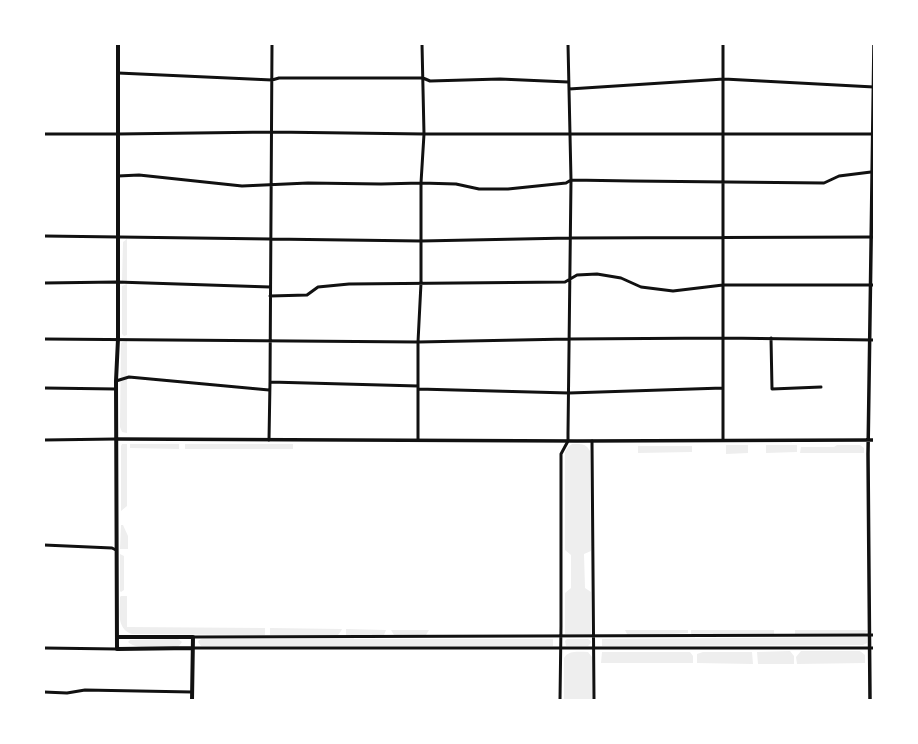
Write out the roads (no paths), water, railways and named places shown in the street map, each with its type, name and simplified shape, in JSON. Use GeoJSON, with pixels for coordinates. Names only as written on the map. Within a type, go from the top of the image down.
{"type":"FeatureCollection","features":[{"type":"Feature","properties":{"kind":"main road"},"geometry":{"type":"LineString","coordinates":[[118,44],[118,339],[116,381],[117,648],[193,648]]}},
{"type":"Feature","properties":{"kind":"main road"},"geometry":{"type":"LineString","coordinates":[[117,637],[193,637],[192,700]]}},
{"type":"Feature","properties":{"kind":"street"},"geometry":{"type":"LineString","coordinates":[[269,440],[272,44]]}},
{"type":"Feature","properties":{"kind":"street"},"geometry":{"type":"LineString","coordinates":[[418,439],[421,183],[424,134],[422,44]]}},
{"type":"Feature","properties":{"kind":"street"},"geometry":{"type":"LineString","coordinates":[[560,700],[561,454],[568,441],[569,393],[571,180],[568,44]]}},
{"type":"Feature","properties":{"kind":"street"},"geometry":{"type":"LineString","coordinates":[[723,44],[723,440]]}},
{"type":"Feature","properties":{"kind":"street"},"geometry":{"type":"LineString","coordinates":[[870,700],[872,635],[868,552],[872,340],[873,237],[871,172],[874,44]]}},
{"type":"Feature","properties":{"kind":"street"},"geometry":{"type":"LineString","coordinates":[[118,73],[272,80],[279,78],[423,78],[430,81],[500,79],[568,82]]}},
{"type":"Feature","properties":{"kind":"street"},"geometry":{"type":"LineString","coordinates":[[569,89],[724,79],[874,87]]}},
{"type":"Feature","properties":{"kind":"street"},"geometry":{"type":"LineString","coordinates":[[44,134],[272,132],[723,135],[873,134]]}},
{"type":"Feature","properties":{"kind":"street"},"geometry":{"type":"LineString","coordinates":[[118,176],[139,175],[242,186],[308,183],[421,183],[456,184],[479,189],[508,189],[566,183],[571,180],[824,184],[839,176],[871,172]]}},
{"type":"Feature","properties":{"kind":"street"},"geometry":{"type":"LineString","coordinates":[[44,236],[421,241],[570,238],[873,237]]}},
{"type":"Feature","properties":{"kind":"street"},"geometry":{"type":"LineString","coordinates":[[270,296],[307,295],[318,287],[350,284],[565,282],[577,275],[597,274],[621,278],[641,287],[673,291],[723,285],[872,285]]}},
{"type":"Feature","properties":{"kind":"street"},"geometry":{"type":"LineString","coordinates":[[44,283],[118,282],[270,287]]}},
{"type":"Feature","properties":{"kind":"street"},"geometry":{"type":"LineString","coordinates":[[44,339],[418,342],[723,338],[872,340]]}},
{"type":"Feature","properties":{"kind":"street"},"geometry":{"type":"LineString","coordinates":[[771,338],[772,389],[821,387]]}},
{"type":"Feature","properties":{"kind":"street"},"geometry":{"type":"LineString","coordinates":[[116,381],[128,377],[269,390]]}},
{"type":"Feature","properties":{"kind":"street"},"geometry":{"type":"LineString","coordinates":[[270,382],[569,393],[723,388]]}},
{"type":"Feature","properties":{"kind":"street"},"geometry":{"type":"LineString","coordinates":[[44,388],[116,389]]}},
{"type":"Feature","properties":{"kind":"street"},"geometry":{"type":"LineString","coordinates":[[44,440],[874,440]]}},
{"type":"Feature","properties":{"kind":"street"},"geometry":{"type":"LineString","coordinates":[[592,441],[594,700]]}},
{"type":"Feature","properties":{"kind":"street"},"geometry":{"type":"LineString","coordinates":[[44,545],[112,548],[116,550]]}},
{"type":"Feature","properties":{"kind":"street"},"geometry":{"type":"LineString","coordinates":[[193,637],[872,635]]}},
{"type":"Feature","properties":{"kind":"street"},"geometry":{"type":"LineString","coordinates":[[44,648],[117,648]]}},
{"type":"Feature","properties":{"kind":"street"},"geometry":{"type":"LineString","coordinates":[[193,648],[872,648]]}},
{"type":"Feature","properties":{"kind":"street"},"geometry":{"type":"LineString","coordinates":[[44,692],[67,693],[85,690],[192,692]]}}]}
